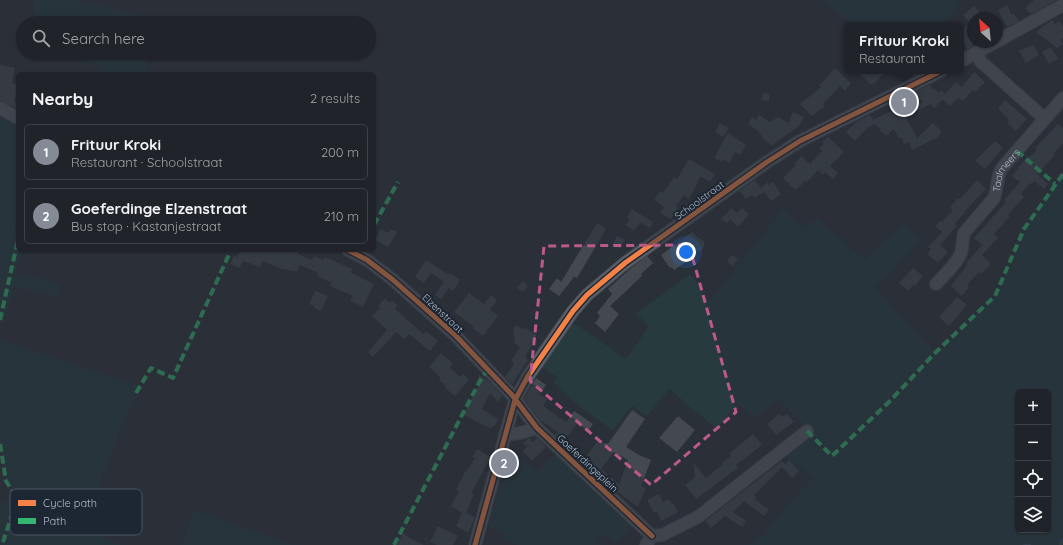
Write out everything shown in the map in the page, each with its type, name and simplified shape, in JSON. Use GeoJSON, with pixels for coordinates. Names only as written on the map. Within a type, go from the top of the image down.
{"type":"FeatureCollection","features":[{"type":"Feature","properties":{"kind":"street"},"geometry":{"type":"LineString","coordinates":[[964,60],[1063,6]]}},
{"type":"Feature","properties":{"kind":"street"},"geometry":{"type":"LineString","coordinates":[[977,54],[987,68],[1045,118]]}},
{"type":"Feature","properties":{"kind":"street","name":"Schoolstraat"},"geometry":{"type":"LineString","coordinates":[[475,545],[516,400],[528,376],[573,311],[587,295],[624,263],[767,162],[800,141],[935,74]]}},
{"type":"Feature","properties":{"kind":"street","name":"Taalmeers"},"geometry":{"type":"LineString","coordinates":[[936,284],[956,262],[962,252],[961,240],[964,234],[994,198],[997,191],[998,174],[1002,168],[1063,98]]}},
{"type":"Feature","properties":{"kind":"street"},"geometry":{"type":"LineString","coordinates":[[0,108],[16,117]]}},
{"type":"Feature","properties":{"kind":"street","name":"Elzenstraat"},"geometry":{"type":"LineString","coordinates":[[351,252],[380,269],[425,308],[473,354],[516,400]]}},
{"type":"Feature","properties":{"kind":"street","name":"Goeferdingeplein"},"geometry":{"type":"LineString","coordinates":[[516,400],[537,428],[649,541],[698,518],[807,431]]}},
{"type":"Feature","properties":{"kind":"street"},"geometry":{"type":"LineString","coordinates":[[505,435],[520,433],[537,428]]}},
{"type":"Feature","properties":{"kind":"highlighted area"},"geometry":{"type":"Polygon","coordinates":[[[689,245],[736,412],[651,485],[530,381],[544,246],[689,245]]]}},
{"type":"Feature","properties":{"kind":"green space"},"geometry":{"type":"Polygon","coordinates":[[[33,0],[79,0],[141,16],[34,16],[33,0]]]}},
{"type":"Feature","properties":{"kind":"green space"},"geometry":{"type":"Polygon","coordinates":[[[823,0],[962,0],[946,22],[849,22],[823,0]]]}},
{"type":"Feature","properties":{"kind":"green space"},"geometry":{"type":"Polygon","coordinates":[[[84,60],[147,60],[146,72],[101,72],[101,66],[84,60]]]}},
{"type":"Feature","properties":{"kind":"green space"},"geometry":{"type":"Polygon","coordinates":[[[0,115],[16,124],[16,228],[13,232],[16,233],[16,252],[21,252],[16,273],[60,284],[57,297],[13,286],[4,323],[0,322],[0,115]]]}},
{"type":"Feature","properties":{"kind":"green space"},"geometry":{"type":"Polygon","coordinates":[[[1063,175],[1063,545],[749,545],[759,534],[763,537],[784,509],[814,478],[782,454],[808,434],[832,456],[890,403],[930,360],[996,296],[1024,229],[1063,175]]]}},
{"type":"Feature","properties":{"kind":"green space"},"geometry":{"type":"Polygon","coordinates":[[[783,210],[802,227],[818,219],[865,260],[904,222],[922,240],[875,288],[935,352],[889,401],[832,454],[777,398],[757,418],[737,404],[717,429],[669,389],[647,416],[632,406],[613,430],[581,408],[553,382],[557,377],[542,367],[574,323],[626,359],[649,326],[636,314],[690,274],[710,300],[783,210]]]}},
{"type":"Feature","properties":{"kind":"green space"},"geometry":{"type":"Polygon","coordinates":[[[0,340],[142,387],[127,413],[98,489],[12,489],[5,479],[0,448],[0,340]]]}},
{"type":"Feature","properties":{"kind":"green space"},"geometry":{"type":"Polygon","coordinates":[[[511,449],[538,472],[556,454],[635,524],[615,543],[605,535],[597,540],[600,545],[520,545],[504,539],[506,534],[488,526],[511,449]]]}},
{"type":"Feature","properties":{"kind":"green space"},"geometry":{"type":"Polygon","coordinates":[[[0,501],[10,504],[10,535],[99,535],[122,545],[0,545],[0,501]]]}},
{"type":"Feature","properties":{"kind":"green space"},"geometry":{"type":"Polygon","coordinates":[[[194,510],[293,545],[182,545],[194,510]]]}},
{"type":"Feature","properties":{"kind":"building"},"geometry":{"type":"Polygon","coordinates":[[[1034,0],[1057,0],[1031,14],[1025,8],[1034,0]]]}},
{"type":"Feature","properties":{"kind":"building"},"geometry":{"type":"Polygon","coordinates":[[[1007,5],[1012,15],[1014,14],[1019,21],[1007,27],[1003,19],[1003,12],[999,12],[998,10],[1007,5]]]}},
{"type":"Feature","properties":{"kind":"building"},"geometry":{"type":"Polygon","coordinates":[[[974,6],[979,12],[967,12],[967,20],[963,15],[974,6]]]}},
{"type":"Feature","properties":{"kind":"building"},"geometry":{"type":"Polygon","coordinates":[[[1052,20],[1055,24],[1059,21],[1063,26],[1063,38],[1060,40],[1063,44],[1057,48],[1036,32],[1052,20]]]}},
{"type":"Feature","properties":{"kind":"building"},"geometry":{"type":"Polygon","coordinates":[[[967,26],[967,48],[969,48],[967,49],[964,44],[964,28],[967,26]]]}},
{"type":"Feature","properties":{"kind":"building"},"geometry":{"type":"Polygon","coordinates":[[[1033,45],[1039,55],[1026,63],[1019,51],[1033,45]]]}},
{"type":"Feature","properties":{"kind":"building"},"geometry":{"type":"Polygon","coordinates":[[[1051,47],[1058,59],[1049,64],[1042,52],[1051,47]]]}},
{"type":"Feature","properties":{"kind":"building"},"geometry":{"type":"Polygon","coordinates":[[[0,65],[15,68],[12,83],[16,84],[16,96],[14,102],[16,103],[16,108],[0,101],[0,65]]]}},
{"type":"Feature","properties":{"kind":"building"},"geometry":{"type":"Polygon","coordinates":[[[835,68],[851,83],[845,91],[840,86],[823,104],[825,106],[812,116],[800,104],[821,87],[819,86],[835,68]]]}},
{"type":"Feature","properties":{"kind":"building"},"geometry":{"type":"Polygon","coordinates":[[[974,72],[985,82],[975,92],[973,90],[963,101],[958,98],[950,106],[943,99],[934,108],[931,104],[906,117],[917,138],[933,123],[942,132],[935,140],[934,139],[912,150],[909,142],[904,144],[901,137],[899,138],[894,129],[886,136],[875,124],[867,128],[855,141],[846,132],[856,122],[870,115],[873,120],[901,106],[898,101],[909,95],[919,104],[922,102],[915,92],[930,85],[933,90],[935,88],[938,93],[942,90],[945,94],[956,82],[962,87],[974,72]]]}},
{"type":"Feature","properties":{"kind":"building"},"geometry":{"type":"Polygon","coordinates":[[[860,74],[883,74],[874,84],[872,83],[871,85],[860,74]]]}},
{"type":"Feature","properties":{"kind":"building"},"geometry":{"type":"Polygon","coordinates":[[[763,93],[769,94],[769,101],[762,100],[763,93]]]}},
{"type":"Feature","properties":{"kind":"building"},"geometry":{"type":"Polygon","coordinates":[[[1005,100],[1027,119],[1016,131],[1008,124],[1009,123],[1007,122],[1009,119],[998,109],[1005,100]]]}},
{"type":"Feature","properties":{"kind":"building"},"geometry":{"type":"Polygon","coordinates":[[[793,112],[804,117],[799,126],[771,146],[758,131],[748,124],[752,117],[756,120],[759,115],[770,122],[778,117],[788,123],[793,112]]]}},
{"type":"Feature","properties":{"kind":"building"},"geometry":{"type":"Polygon","coordinates":[[[720,123],[729,128],[723,137],[715,132],[720,123]]]}},
{"type":"Feature","properties":{"kind":"building"},"geometry":{"type":"Polygon","coordinates":[[[1058,124],[1063,128],[1063,143],[1053,154],[1055,155],[1037,174],[1048,184],[1044,189],[1034,181],[1032,184],[1030,183],[1021,194],[1024,197],[994,234],[998,238],[982,255],[991,264],[981,274],[979,272],[967,285],[969,287],[962,296],[951,286],[968,264],[966,263],[982,245],[974,238],[1006,202],[1004,200],[1020,182],[1012,176],[1022,163],[1037,150],[1035,148],[1058,124]]]}},
{"type":"Feature","properties":{"kind":"building"},"geometry":{"type":"Polygon","coordinates":[[[728,133],[746,145],[740,155],[735,152],[729,163],[723,159],[722,162],[714,158],[728,133]]]}},
{"type":"Feature","properties":{"kind":"building"},"geometry":{"type":"Polygon","coordinates":[[[828,137],[844,152],[830,166],[838,173],[833,179],[825,172],[823,175],[818,170],[807,182],[806,180],[796,190],[783,178],[796,165],[794,164],[801,156],[810,164],[822,151],[819,148],[824,144],[822,142],[828,137]]]}},
{"type":"Feature","properties":{"kind":"building"},"geometry":{"type":"Polygon","coordinates":[[[995,141],[1003,148],[985,169],[975,161],[995,141]]]}},
{"type":"Feature","properties":{"kind":"building"},"geometry":{"type":"Polygon","coordinates":[[[689,159],[715,174],[710,182],[700,177],[689,199],[684,195],[676,206],[678,208],[671,219],[660,213],[664,207],[654,200],[660,191],[663,193],[674,177],[677,179],[689,159]]]}},
{"type":"Feature","properties":{"kind":"building"},"geometry":{"type":"Polygon","coordinates":[[[755,180],[761,188],[768,182],[769,185],[773,182],[781,194],[771,201],[764,192],[755,198],[752,195],[746,199],[739,191],[755,180]]]}},
{"type":"Feature","properties":{"kind":"building"},"geometry":{"type":"Polygon","coordinates":[[[977,180],[986,189],[964,212],[955,224],[957,226],[940,245],[948,252],[938,263],[927,254],[931,249],[928,247],[942,232],[935,226],[940,221],[942,222],[953,210],[950,207],[958,198],[960,199],[977,180]]]}},
{"type":"Feature","properties":{"kind":"building"},"geometry":{"type":"Polygon","coordinates":[[[731,208],[737,213],[742,208],[749,214],[738,227],[730,219],[727,223],[721,219],[731,208]]]}},
{"type":"Feature","properties":{"kind":"building"},"geometry":{"type":"Polygon","coordinates":[[[632,209],[653,222],[650,228],[640,222],[634,231],[626,225],[629,220],[627,217],[632,209]]]}},
{"type":"Feature","properties":{"kind":"building"},"geometry":{"type":"Polygon","coordinates":[[[597,223],[606,229],[577,278],[574,277],[559,296],[549,289],[557,278],[561,282],[597,223]]]}},
{"type":"Feature","properties":{"kind":"building"},"geometry":{"type":"Polygon","coordinates":[[[381,229],[388,233],[390,229],[397,232],[388,247],[376,241],[381,229]]]}},
{"type":"Feature","properties":{"kind":"building"},"geometry":{"type":"Polygon","coordinates":[[[692,232],[704,241],[704,247],[701,251],[695,252],[685,259],[687,261],[674,270],[672,267],[670,268],[661,255],[692,232]]]}},
{"type":"Feature","properties":{"kind":"building"},"geometry":{"type":"Polygon","coordinates":[[[617,236],[625,240],[620,248],[613,244],[617,236]]]}},
{"type":"Feature","properties":{"kind":"building"},"geometry":{"type":"Polygon","coordinates":[[[240,252],[298,252],[298,254],[312,260],[314,256],[323,260],[325,257],[352,269],[351,273],[374,284],[363,307],[350,301],[353,296],[330,286],[332,283],[317,276],[318,273],[300,265],[297,272],[292,270],[284,270],[263,261],[260,267],[243,261],[240,268],[230,264],[234,256],[237,257],[240,252]]]}},
{"type":"Feature","properties":{"kind":"building"},"geometry":{"type":"Polygon","coordinates":[[[732,255],[738,259],[733,266],[727,261],[732,255]]]}},
{"type":"Feature","properties":{"kind":"building"},"geometry":{"type":"Polygon","coordinates":[[[647,256],[653,263],[641,274],[642,275],[640,278],[610,306],[619,314],[605,332],[595,323],[600,316],[597,313],[612,294],[608,289],[647,256]]]}},
{"type":"Feature","properties":{"kind":"building"},"geometry":{"type":"Polygon","coordinates":[[[426,260],[449,275],[450,273],[460,280],[453,291],[449,288],[441,299],[435,295],[444,282],[431,273],[424,283],[415,277],[426,260]]]}},
{"type":"Feature","properties":{"kind":"building"},"geometry":{"type":"Polygon","coordinates":[[[913,268],[923,276],[915,286],[913,285],[908,291],[899,283],[913,268]]]}},
{"type":"Feature","properties":{"kind":"building"},"geometry":{"type":"Polygon","coordinates":[[[523,281],[528,286],[523,292],[517,288],[523,281]]]}},
{"type":"Feature","properties":{"kind":"building"},"geometry":{"type":"Polygon","coordinates":[[[315,291],[328,296],[321,311],[309,304],[315,291]]]}},
{"type":"Feature","properties":{"kind":"building"},"geometry":{"type":"Polygon","coordinates":[[[469,293],[484,304],[491,295],[497,300],[490,310],[498,316],[483,336],[454,312],[469,293]]]}},
{"type":"Feature","properties":{"kind":"building"},"geometry":{"type":"Polygon","coordinates":[[[957,297],[967,305],[949,326],[939,317],[957,297]]]}},
{"type":"Feature","properties":{"kind":"building"},"geometry":{"type":"Polygon","coordinates":[[[385,298],[390,303],[392,300],[398,305],[395,309],[423,334],[426,331],[438,341],[430,351],[409,334],[404,339],[396,332],[373,357],[368,352],[387,330],[372,316],[380,308],[378,306],[385,298]]]}},
{"type":"Feature","properties":{"kind":"building"},"geometry":{"type":"Polygon","coordinates":[[[516,325],[523,329],[524,327],[536,335],[530,344],[532,345],[525,357],[528,360],[512,384],[505,377],[514,364],[511,361],[520,347],[514,343],[513,330],[516,325]]]}},
{"type":"Feature","properties":{"kind":"building"},"geometry":{"type":"Polygon","coordinates":[[[441,353],[453,363],[450,368],[460,377],[463,374],[469,380],[455,396],[445,388],[446,386],[439,380],[441,378],[429,367],[441,353]]]}},
{"type":"Feature","properties":{"kind":"building"},"geometry":{"type":"Polygon","coordinates":[[[479,375],[490,382],[502,395],[498,402],[490,393],[482,409],[498,419],[494,427],[492,426],[491,429],[464,415],[481,380],[478,376],[479,375]]]}},
{"type":"Feature","properties":{"kind":"building"},"geometry":{"type":"Polygon","coordinates":[[[536,378],[546,385],[539,394],[547,399],[543,406],[566,422],[574,411],[593,424],[588,431],[577,424],[563,442],[555,435],[558,432],[540,420],[524,399],[536,378]]]}},
{"type":"Feature","properties":{"kind":"building"},"geometry":{"type":"Polygon","coordinates":[[[632,410],[645,419],[626,447],[651,460],[641,486],[646,488],[638,507],[610,486],[583,461],[598,440],[608,444],[632,410]],[[614,452],[601,469],[619,484],[628,460],[614,452]]]}},
{"type":"Feature","properties":{"kind":"building"},"geometry":{"type":"Polygon","coordinates":[[[779,414],[782,417],[787,414],[794,422],[776,435],[767,424],[779,414]]]}},
{"type":"Feature","properties":{"kind":"building"},"geometry":{"type":"Polygon","coordinates":[[[678,416],[695,430],[677,452],[659,438],[678,416]]]}},
{"type":"Feature","properties":{"kind":"building"},"geometry":{"type":"Polygon","coordinates":[[[753,434],[762,445],[736,465],[738,468],[696,499],[685,485],[695,477],[693,462],[706,478],[731,456],[729,454],[753,434]]]}},
{"type":"Feature","properties":{"kind":"building"},"geometry":{"type":"Polygon","coordinates":[[[529,438],[533,442],[537,438],[546,447],[532,461],[523,451],[527,447],[523,443],[529,438]]]}},
{"type":"Feature","properties":{"kind":"building"},"geometry":{"type":"Polygon","coordinates":[[[477,449],[491,457],[471,493],[474,494],[466,513],[475,517],[468,533],[456,526],[462,513],[451,506],[458,493],[456,489],[465,472],[475,458],[472,457],[477,449]]]}},
{"type":"Feature","properties":{"kind":"building"},"geometry":{"type":"Polygon","coordinates":[[[789,460],[799,471],[792,478],[782,467],[754,495],[756,498],[755,499],[769,510],[764,516],[744,501],[733,512],[746,521],[742,527],[725,516],[711,528],[705,521],[782,461],[785,464],[789,460]]]}},
{"type":"Feature","properties":{"kind":"building"},"geometry":{"type":"Polygon","coordinates":[[[659,494],[663,502],[669,499],[678,512],[661,521],[657,511],[654,513],[647,500],[659,494]]]}},
{"type":"Feature","properties":{"kind":"building"},"geometry":{"type":"Polygon","coordinates":[[[438,526],[458,536],[453,545],[437,545],[430,542],[438,526]]]}},
{"type":"Feature","properties":{"kind":"building"},"geometry":{"type":"Polygon","coordinates":[[[403,533],[411,539],[424,545],[397,545],[403,533]]]}},
{"type":"Feature","properties":{"kind":"waterway"},"geometry":{"type":"LineString","coordinates":[[1060,545],[1063,539]]}},
{"type":"Feature","properties":{"kind":"waterway"},"geometry":{"type":"LineString","coordinates":[[1024,545],[1030,545]]}},
{"type":"Feature","properties":{"kind":"marked path"},"geometry":{"type":"LineString","coordinates":[[1017,151],[1055,184]]}},
{"type":"Feature","properties":{"kind":"marked path"},"geometry":{"type":"LineString","coordinates":[[807,431],[832,456],[889,402],[936,352],[995,296],[1024,229],[1063,174]]}},
{"type":"Feature","properties":{"kind":"marked path"},"geometry":{"type":"LineString","coordinates":[[376,221],[398,182]]}},
{"type":"Feature","properties":{"kind":"marked path"},"geometry":{"type":"LineString","coordinates":[[0,320],[16,249]]}},
{"type":"Feature","properties":{"kind":"marked path"},"geometry":{"type":"LineString","coordinates":[[136,393],[151,368],[173,378],[230,252]]}},
{"type":"Feature","properties":{"kind":"marked path"},"geometry":{"type":"LineString","coordinates":[[394,545],[482,377],[488,370]]}},
{"type":"Feature","properties":{"kind":"marked path"},"geometry":{"type":"LineString","coordinates":[[0,444],[6,481],[11,489]]}},
{"type":"Feature","properties":{"kind":"marked path"},"geometry":{"type":"LineString","coordinates":[[2,545],[10,520]]}},
{"type":"Feature","properties":{"kind":"cycle path"},"geometry":{"type":"LineString","coordinates":[[475,545],[515,400],[528,376],[573,311],[587,295],[625,263],[767,162],[800,141],[935,74]]}},
{"type":"Feature","properties":{"kind":"cycle path"},"geometry":{"type":"LineString","coordinates":[[352,252],[367,260],[392,279],[455,335],[512,395],[537,428],[652,536]]}},
{"type":"Feature","properties":{"kind":"place","name":"Frituur Kroki"},"geometry":{"type":"Point","coordinates":[904,102]}},
{"type":"Feature","properties":{"kind":"place","name":"Goeferdinge Elzenstraat"},"geometry":{"type":"Point","coordinates":[504,463]}}]}
